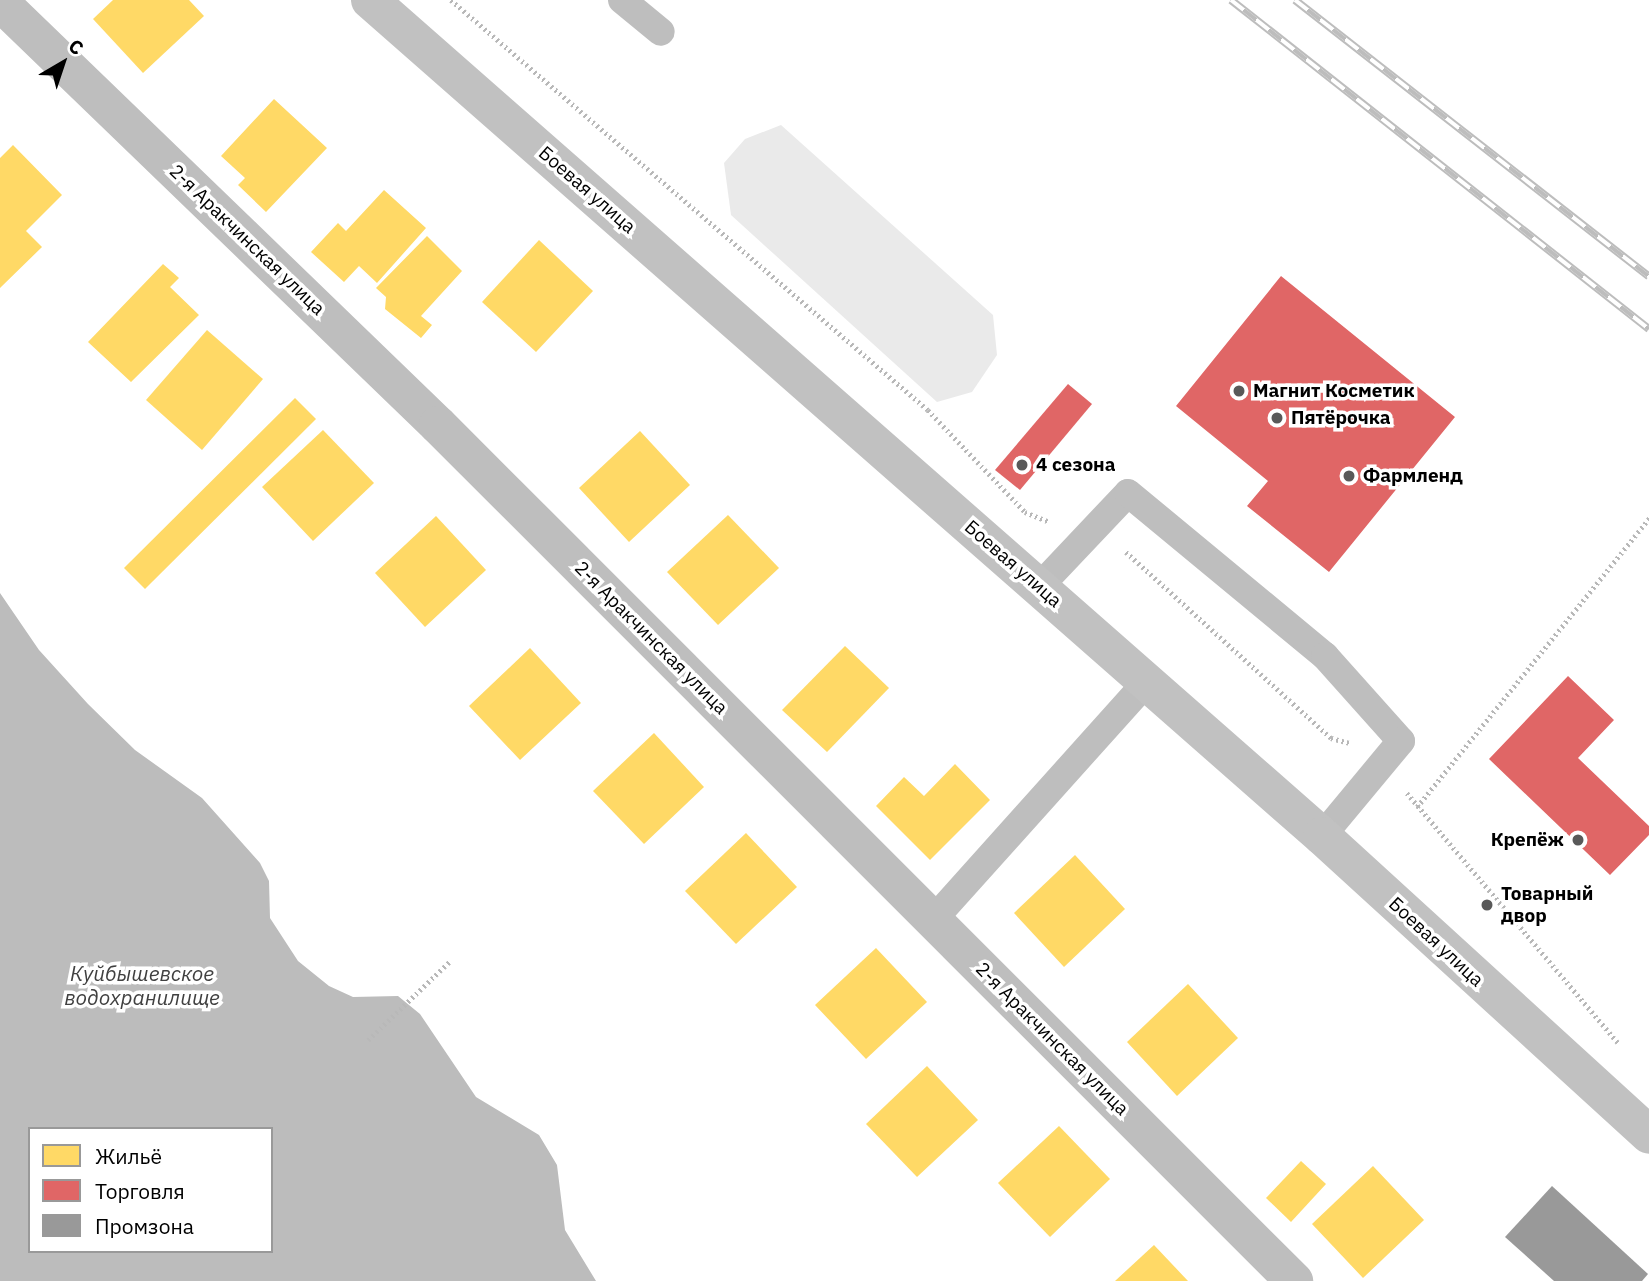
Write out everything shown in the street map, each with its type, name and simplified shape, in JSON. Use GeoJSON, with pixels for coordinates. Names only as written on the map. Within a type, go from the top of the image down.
{"type":"FeatureCollection","features":[{"type":"Feature","properties":{"kind":"main road","name":"Боевая улица"},"geometry":{"type":"LineString","coordinates":[[370,0],[1322,836],[1649,1135]]}},
{"type":"Feature","properties":{"kind":"street","name":"2-я Аракчинская улица"},"geometry":{"type":"LineString","coordinates":[[0,2],[438,425],[1294,1281]]}},
{"type":"Feature","properties":{"kind":"lane"},"geometry":{"type":"LineString","coordinates":[[622,0],[661,33]]}},
{"type":"Feature","properties":{"kind":"lane"},"geometry":{"type":"LineString","coordinates":[[1039,587],[1128,493],[1325,656],[1401,741],[1322,836]]}},
{"type":"Feature","properties":{"kind":"lane"},"geometry":{"type":"LineString","coordinates":[[933,920],[1146,683]]}},
{"type":"Feature","properties":{"kind":"path"},"geometry":{"type":"LineString","coordinates":[[1417,807],[1649,519]]}},
{"type":"Feature","properties":{"kind":"path"},"geometry":{"type":"LineString","coordinates":[[368,1040],[451,960]]}},
{"type":"Feature","properties":{"kind":"shaded area"},"geometry":{"type":"Polygon","coordinates":[[[781,125],[993,315],[997,355],[972,392],[937,402],[731,215],[724,163],[745,139],[781,125]]]}},
{"type":"Feature","properties":{"kind":"water","name":"Куйбышевское водохранилище"},"geometry":{"type":"Polygon","coordinates":[[[0,593],[39,650],[88,704],[135,750],[202,798],[260,863],[269,881],[270,918],[298,961],[329,986],[353,997],[398,996],[420,1014],[476,1097],[539,1135],[557,1165],[565,1230],[596,1281],[0,1281],[0,593]]]}},
{"type":"Feature","properties":{"kind":"building: Жильё"},"geometry":{"type":"Polygon","coordinates":[[[113,0],[189,0],[204,16],[143,73],[93,19],[113,0]]]}},
{"type":"Feature","properties":{"kind":"building: Жильё"},"geometry":{"type":"Polygon","coordinates":[[[274,99],[327,148],[266,212],[238,185],[245,178],[221,156],[274,99]]]}},
{"type":"Feature","properties":{"kind":"building: Жильё"},"geometry":{"type":"Polygon","coordinates":[[[13,145],[62,195],[26,231],[42,247],[0,288],[0,158],[13,145]]]}},
{"type":"Feature","properties":{"kind":"building: Жильё"},"geometry":{"type":"Polygon","coordinates":[[[384,190],[426,228],[377,283],[359,266],[344,282],[311,252],[338,223],[346,231],[384,190]]]}},
{"type":"Feature","properties":{"kind":"building: Жильё"},"geometry":{"type":"Polygon","coordinates":[[[427,236],[462,271],[421,316],[432,325],[421,338],[385,309],[386,297],[376,288],[427,236]]]}},
{"type":"Feature","properties":{"kind":"building: Жильё"},"geometry":{"type":"Polygon","coordinates":[[[539,240],[593,291],[536,352],[482,302],[539,240]]]}},
{"type":"Feature","properties":{"kind":"building: Жильё"},"geometry":{"type":"Polygon","coordinates":[[[163,264],[179,278],[170,287],[199,315],[131,382],[88,342],[163,264]]]}},
{"type":"Feature","properties":{"kind":"building: Жильё"},"geometry":{"type":"Polygon","coordinates":[[[207,330],[263,379],[202,450],[146,400],[207,330]]]}},
{"type":"Feature","properties":{"kind":"building: Жильё"},"geometry":{"type":"Polygon","coordinates":[[[295,398],[316,419],[145,589],[124,568],[295,398]]]}},
{"type":"Feature","properties":{"kind":"building: Жильё"},"geometry":{"type":"Polygon","coordinates":[[[323,430],[374,483],[313,541],[262,487],[323,430]]]}},
{"type":"Feature","properties":{"kind":"building: Жильё"},"geometry":{"type":"Polygon","coordinates":[[[640,431],[690,485],[629,542],[579,488],[640,431]]]}},
{"type":"Feature","properties":{"kind":"building: Жильё"},"geometry":{"type":"Polygon","coordinates":[[[728,515],[779,568],[718,625],[667,572],[728,515]]]}},
{"type":"Feature","properties":{"kind":"building: Жильё"},"geometry":{"type":"Polygon","coordinates":[[[436,516],[486,570],[425,627],[375,573],[436,516]]]}},
{"type":"Feature","properties":{"kind":"building: Жильё"},"geometry":{"type":"Polygon","coordinates":[[[845,646],[889,688],[827,752],[782,710],[845,646]]]}},
{"type":"Feature","properties":{"kind":"building: Жильё"},"geometry":{"type":"Polygon","coordinates":[[[530,648],[581,703],[520,760],[469,706],[530,648]]]}},
{"type":"Feature","properties":{"kind":"building: Жильё"},"geometry":{"type":"Polygon","coordinates":[[[654,733],[704,787],[644,844],[593,791],[654,733]]]}},
{"type":"Feature","properties":{"kind":"building: Жильё"},"geometry":{"type":"Polygon","coordinates":[[[955,764],[990,800],[930,860],[876,806],[904,777],[924,796],[955,764]]]}},
{"type":"Feature","properties":{"kind":"building: Жильё"},"geometry":{"type":"Polygon","coordinates":[[[746,833],[797,887],[736,944],[685,891],[746,833]]]}},
{"type":"Feature","properties":{"kind":"building: Жильё"},"geometry":{"type":"Polygon","coordinates":[[[1075,855],[1125,909],[1064,967],[1014,913],[1075,855]]]}},
{"type":"Feature","properties":{"kind":"building: Жильё"},"geometry":{"type":"Polygon","coordinates":[[[876,948],[927,1002],[866,1059],[815,1005],[876,948]]]}},
{"type":"Feature","properties":{"kind":"building: Жильё"},"geometry":{"type":"Polygon","coordinates":[[[1188,984],[1238,1038],[1177,1096],[1127,1042],[1188,984]]]}},
{"type":"Feature","properties":{"kind":"building: Жильё"},"geometry":{"type":"Polygon","coordinates":[[[927,1066],[978,1120],[917,1177],[866,1124],[927,1066]]]}},
{"type":"Feature","properties":{"kind":"building: Жильё"},"geometry":{"type":"Polygon","coordinates":[[[1059,1126],[1110,1179],[1050,1237],[998,1183],[1059,1126]]]}},
{"type":"Feature","properties":{"kind":"building: Жильё"},"geometry":{"type":"Polygon","coordinates":[[[1301,1161],[1326,1184],[1291,1222],[1266,1198],[1301,1161]]]}},
{"type":"Feature","properties":{"kind":"building: Жильё"},"geometry":{"type":"Polygon","coordinates":[[[1373,1166],[1424,1220],[1363,1278],[1312,1224],[1373,1166]]]}},
{"type":"Feature","properties":{"kind":"building: Жильё"},"geometry":{"type":"Polygon","coordinates":[[[1154,1245],[1188,1281],[1115,1281],[1154,1245]]]}},
{"type":"Feature","properties":{"kind":"building: Торговля"},"geometry":{"type":"Polygon","coordinates":[[[1281,276],[1455,417],[1329,572],[1247,506],[1268,481],[1176,406],[1281,276]]]}},
{"type":"Feature","properties":{"kind":"building: Торговля"},"geometry":{"type":"Polygon","coordinates":[[[1068,384],[1092,404],[1020,490],[995,470],[1068,384]]]}},
{"type":"Feature","properties":{"kind":"building: Торговля"},"geometry":{"type":"Polygon","coordinates":[[[1568,676],[1614,720],[1578,758],[1649,826],[1649,835],[1610,875],[1489,759],[1568,676]]]}},
{"type":"Feature","properties":{"kind":"building: Промзона"},"geometry":{"type":"Polygon","coordinates":[[[1552,1186],[1648,1274],[1642,1281],[1554,1281],[1505,1237],[1552,1186]]]}},
{"type":"Feature","properties":{"kind":"railway"},"geometry":{"type":"LineString","coordinates":[[1231,0],[1649,329]]}},
{"type":"Feature","properties":{"kind":"railway"},"geometry":{"type":"LineString","coordinates":[[1295,0],[1649,277]]}},
{"type":"Feature","properties":{"kind":"place","name":"Магнит Косметик"},"geometry":{"type":"Point","coordinates":[1239,391]}},
{"type":"Feature","properties":{"kind":"place","name":"Пятёрочка"},"geometry":{"type":"Point","coordinates":[1277,418]}},
{"type":"Feature","properties":{"kind":"place","name":"4 сезона"},"geometry":{"type":"Point","coordinates":[1022,465]}},
{"type":"Feature","properties":{"kind":"place","name":"Фармленд"},"geometry":{"type":"Point","coordinates":[1349,476]}},
{"type":"Feature","properties":{"kind":"place","name":"Крепёж"},"geometry":{"type":"Point","coordinates":[1578,840]}},
{"type":"Feature","properties":{"kind":"place","name":"Товарный двор"},"geometry":{"type":"Point","coordinates":[1487,905]}}]}
